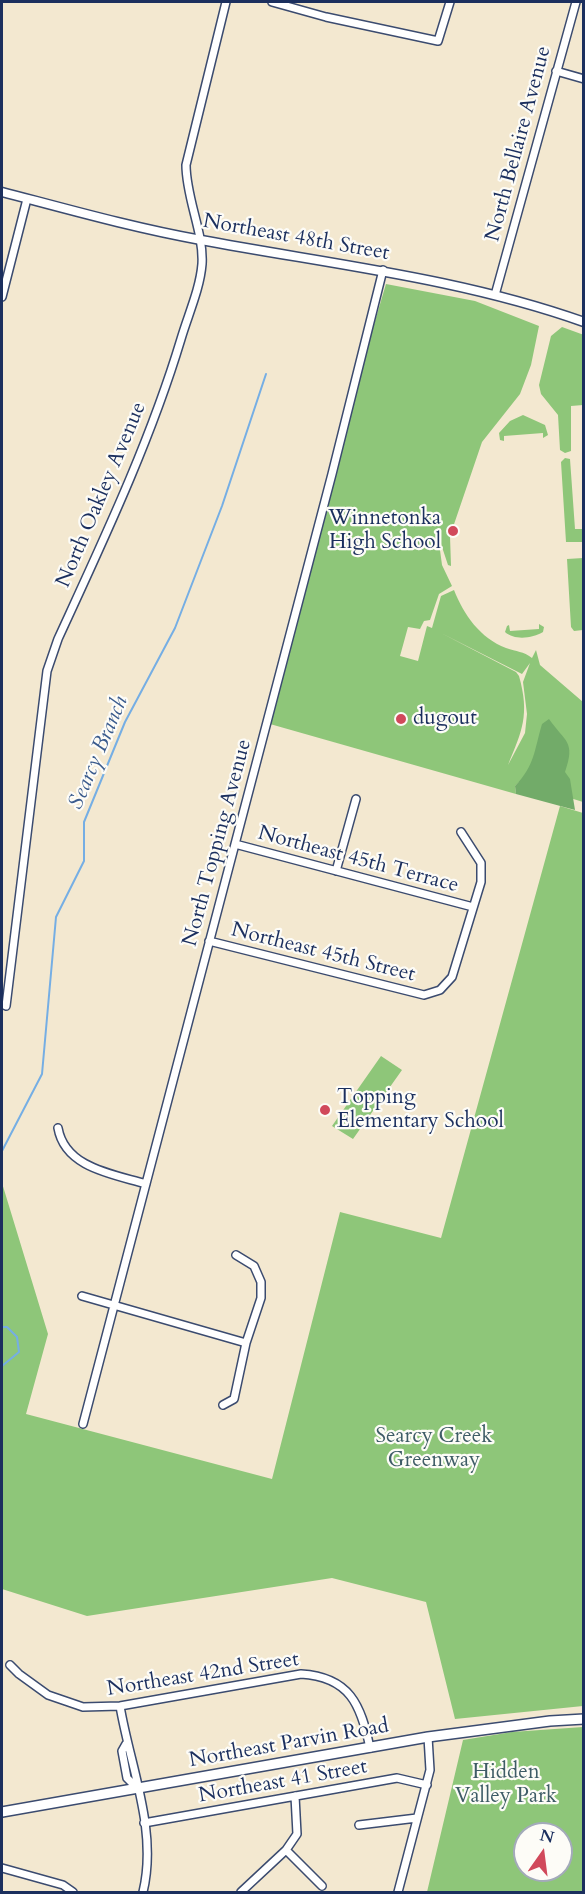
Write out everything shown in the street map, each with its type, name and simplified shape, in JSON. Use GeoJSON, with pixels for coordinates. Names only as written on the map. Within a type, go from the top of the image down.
{"type":"FeatureCollection","features":[{"type":"Feature","properties":{"kind":"main road","name":"Northeast Parvin Road"},"geometry":{"type":"LineString","coordinates":[[2,1812],[428,1737],[550,1721],[584,1719]]}},
{"type":"Feature","properties":{"kind":"street","name":"North Oakley Avenue"},"geometry":{"type":"LineString","coordinates":[[6,1006],[47,671],[58,639],[146,442],[201,275],[202,254],[187,188],[187,154],[226,2]]}},
{"type":"Feature","properties":{"kind":"street"},"geometry":{"type":"LineString","coordinates":[[272,2],[326,17],[435,40],[441,35],[450,2]]}},
{"type":"Feature","properties":{"kind":"street","name":"North Bellaire Avenue"},"geometry":{"type":"LineString","coordinates":[[495,295],[576,2]]}},
{"type":"Feature","properties":{"kind":"street"},"geometry":{"type":"LineString","coordinates":[[556,71],[584,79]]}},
{"type":"Feature","properties":{"kind":"street","name":"Northeast 48th Street"},"geometry":{"type":"LineString","coordinates":[[2,192],[199,240],[382,270],[495,295],[584,322]]}},
{"type":"Feature","properties":{"kind":"street"},"geometry":{"type":"LineString","coordinates":[[2,297],[27,199]]}},
{"type":"Feature","properties":{"kind":"street","name":"North Topping Avenue"},"geometry":{"type":"LineString","coordinates":[[83,1424],[382,270]]}},
{"type":"Feature","properties":{"kind":"street"},"geometry":{"type":"LineString","coordinates":[[336,871],[356,799]]}},
{"type":"Feature","properties":{"kind":"street"},"geometry":{"type":"LineString","coordinates":[[461,832],[482,863],[481,882],[473,907]]}},
{"type":"Feature","properties":{"kind":"street","name":"Northeast 45th Terrace"},"geometry":{"type":"LineString","coordinates":[[235,844],[473,907]]}},
{"type":"Feature","properties":{"kind":"street","name":"Northeast 45th Street"},"geometry":{"type":"LineString","coordinates":[[209,942],[429,994],[445,986],[452,977],[473,907]]}},
{"type":"Feature","properties":{"kind":"street"},"geometry":{"type":"LineString","coordinates":[[2,963],[12,965]]}},
{"type":"Feature","properties":{"kind":"street"},"geometry":{"type":"LineString","coordinates":[[58,1128],[67,1148],[82,1162],[146,1184]]}},
{"type":"Feature","properties":{"kind":"street"},"geometry":{"type":"LineString","coordinates":[[223,1405],[234,1399],[246,1342],[261,1298],[261,1282],[254,1266],[236,1255]]}},
{"type":"Feature","properties":{"kind":"street"},"geometry":{"type":"LineString","coordinates":[[82,1296],[246,1342]]}},
{"type":"Feature","properties":{"kind":"street","name":"Northeast 42nd Street"},"geometry":{"type":"LineString","coordinates":[[10,1665],[34,1687],[61,1701],[83,1707],[120,1706],[301,1674],[312,1675],[336,1684],[359,1705],[370,1748]]}},
{"type":"Feature","properties":{"kind":"street"},"geometry":{"type":"LineString","coordinates":[[120,1706],[126,1744],[131,1751],[144,1822],[147,1849],[143,1893]]}},
{"type":"Feature","properties":{"kind":"street"},"geometry":{"type":"LineString","coordinates":[[398,1893],[430,1770],[428,1737]]}},
{"type":"Feature","properties":{"kind":"street","name":"Northeast 41 Street"},"geometry":{"type":"LineString","coordinates":[[144,1822],[397,1778],[427,1785]]}},
{"type":"Feature","properties":{"kind":"street"},"geometry":{"type":"LineString","coordinates":[[241,1893],[286,1850],[297,1834],[295,1796]]}},
{"type":"Feature","properties":{"kind":"street"},"geometry":{"type":"LineString","coordinates":[[359,1826],[417,1818]]}},
{"type":"Feature","properties":{"kind":"street"},"geometry":{"type":"LineString","coordinates":[[286,1850],[322,1886]]}},
{"type":"Feature","properties":{"kind":"street"},"geometry":{"type":"LineString","coordinates":[[2,1868],[63,1885],[73,1893]]}},
{"type":"Feature","properties":{"kind":"green space","name":"Winnetonka High School"},"geometry":{"type":"Polygon","coordinates":[[[386,284],[475,301],[539,326],[531,365],[520,394],[482,442],[450,536],[451,566],[448,565],[438,535],[442,565],[452,586],[439,594],[430,620],[424,621],[420,629],[408,627],[400,656],[418,661],[427,626],[432,628],[441,596],[454,590],[468,617],[488,638],[532,658],[536,650],[540,665],[583,702],[583,802],[519,782],[515,786],[516,794],[270,724],[367,348],[386,284]],[[441,633],[516,672],[519,676],[524,702],[523,722],[508,765],[525,733],[527,714],[523,682],[530,663],[522,674],[441,633]]]}},
{"type":"Feature","properties":{"kind":"green space"},"geometry":{"type":"Polygon","coordinates":[[[562,327],[584,335],[583,405],[571,406],[571,451],[565,453],[560,450],[558,415],[541,394],[539,385],[551,336],[562,327]]]}},
{"type":"Feature","properties":{"kind":"green space"},"geometry":{"type":"Polygon","coordinates":[[[523,415],[545,425],[548,435],[543,438],[543,433],[504,436],[504,441],[500,440],[499,433],[510,421],[523,415]]]}},
{"type":"Feature","properties":{"kind":"green space"},"geometry":{"type":"Polygon","coordinates":[[[565,458],[570,459],[575,529],[583,529],[583,542],[566,542],[561,462],[565,458]]]}},
{"type":"Feature","properties":{"kind":"green space"},"geometry":{"type":"Polygon","coordinates":[[[583,558],[583,630],[574,631],[571,627],[567,559],[583,558]]]}},
{"type":"Feature","properties":{"kind":"green space"},"geometry":{"type":"Polygon","coordinates":[[[539,624],[544,627],[543,632],[534,636],[519,638],[505,632],[509,625],[510,631],[539,629],[539,624]]]}},
{"type":"Feature","properties":{"kind":"green space"},"geometry":{"type":"Polygon","coordinates":[[[549,719],[569,748],[565,772],[570,779],[575,810],[516,794],[515,786],[527,771],[542,724],[549,719]]]}},
{"type":"Feature","properties":{"kind":"green space","name":"Searcy Creek Greenway"},"geometry":{"type":"Polygon","coordinates":[[[560,806],[583,813],[583,1706],[455,1719],[426,1602],[332,1578],[87,1616],[2,1589],[2,1183],[48,1334],[26,1414],[272,1479],[340,1212],[441,1238],[560,806]]]}},
{"type":"Feature","properties":{"kind":"green space"},"geometry":{"type":"Polygon","coordinates":[[[381,1056],[402,1070],[353,1139],[332,1126],[381,1056]]]}},
{"type":"Feature","properties":{"kind":"green space","name":"Hidden Valley Park"},"geometry":{"type":"Polygon","coordinates":[[[583,1727],[583,1892],[427,1892],[463,1740],[512,1732],[583,1727]]]}},
{"type":"Feature","properties":{"kind":"waterway","name":"Searcy Branch"},"geometry":{"type":"LineString","coordinates":[[2,1151],[42,1074],[56,917],[84,861],[84,822],[125,722],[175,628],[222,506],[266,374]]}},
{"type":"Feature","properties":{"kind":"waterway","name":"Searcy Branch"},"geometry":{"type":"LineString","coordinates":[[2,1327],[7,1327],[17,1337],[19,1352],[2,1366]]}},
{"type":"Feature","properties":{"kind":"place","name":"Winnetonka High School"},"geometry":{"type":"Point","coordinates":[453,531]}},
{"type":"Feature","properties":{"kind":"place","name":"dugout"},"geometry":{"type":"Point","coordinates":[401,719]}},
{"type":"Feature","properties":{"kind":"place","name":"Topping Elementary School"},"geometry":{"type":"Point","coordinates":[325,1110]}}]}
